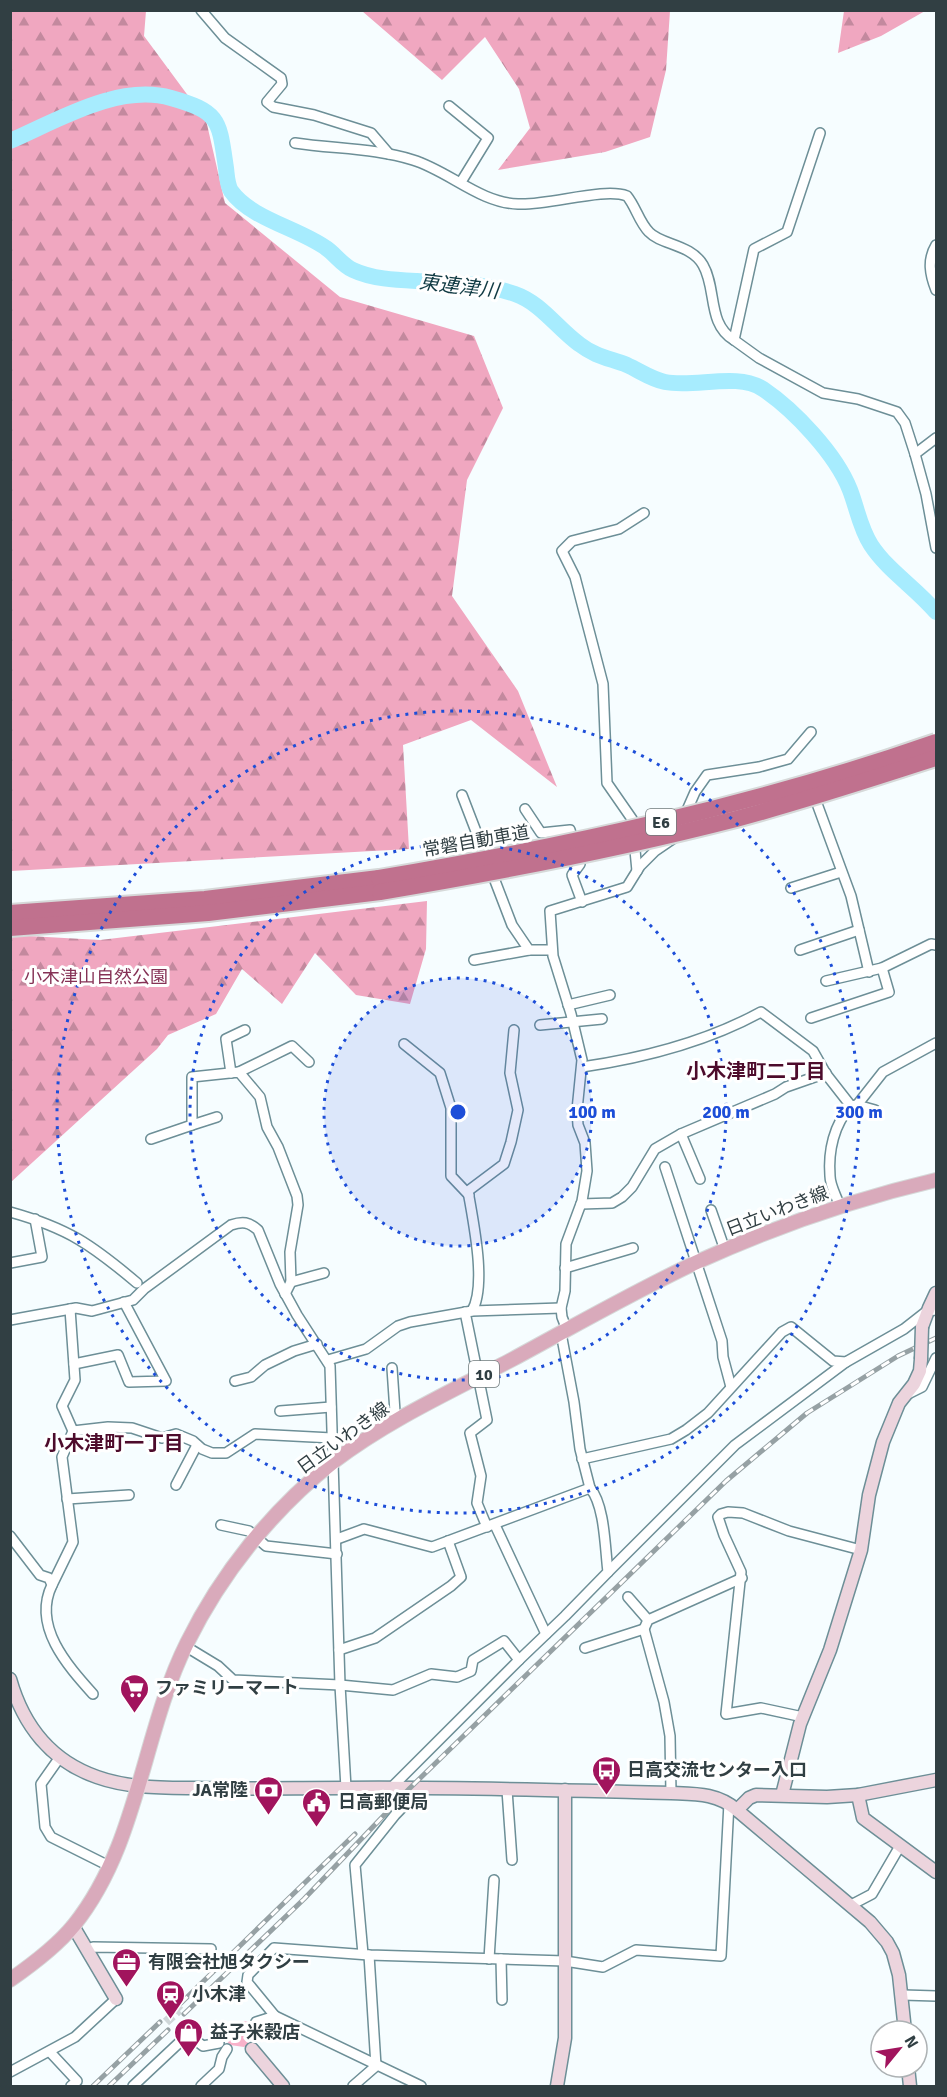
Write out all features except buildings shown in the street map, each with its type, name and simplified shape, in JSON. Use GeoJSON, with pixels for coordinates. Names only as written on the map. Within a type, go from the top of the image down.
{"type":"FeatureCollection","features":[{"type":"Feature","properties":{"kind":"highway","name":"常磐自動車道"},"geometry":{"type":"LineString","coordinates":[[10,928],[219,912],[380,885],[621,832],[734,804],[836,775],[936,742]]}},
{"type":"Feature","properties":{"kind":"highway","name":"常磐自動車道"},"geometry":{"type":"LineString","coordinates":[[10,913],[484,875],[613,849],[739,818],[936,758]]}},
{"type":"Feature","properties":{"kind":"main road","name":"日立いわき線"},"geometry":{"type":"LineString","coordinates":[[10,1980],[40,1957],[73,1926],[109,1866],[124,1832],[166,1695],[185,1646],[221,1585],[256,1537],[297,1495],[333,1463],[397,1420],[696,1263],[840,1207],[936,1180]]}},
{"type":"Feature","properties":{"kind":"street"},"geometry":{"type":"LineString","coordinates":[[201,10],[225,38],[281,78],[282,84],[267,102],[273,107],[314,115],[371,133],[389,154]]}},
{"type":"Feature","properties":{"kind":"street"},"geometry":{"type":"LineString","coordinates":[[449,106],[488,138],[461,182]]}},
{"type":"Feature","properties":{"kind":"street"},"geometry":{"type":"LineString","coordinates":[[734,340],[754,249],[787,232],[820,133]]}},
{"type":"Feature","properties":{"kind":"street"},"geometry":{"type":"LineString","coordinates":[[295,143],[389,154],[428,165],[493,200],[508,204],[532,205],[602,194],[627,196],[650,234],[688,251],[703,264],[717,318],[727,336],[759,358],[823,393],[858,399],[897,412],[905,423],[915,454],[926,494],[936,548]]}},
{"type":"Feature","properties":{"kind":"street"},"geometry":{"type":"LineString","coordinates":[[936,245],[929,269],[936,290]]}},
{"type":"Feature","properties":{"kind":"street"},"geometry":{"type":"LineString","coordinates":[[915,454],[936,438]]}},
{"type":"Feature","properties":{"kind":"street"},"geometry":{"type":"LineString","coordinates":[[637,871],[632,819],[607,783],[603,684],[575,577],[562,551],[572,542],[619,529],[644,513]]}},
{"type":"Feature","properties":{"kind":"street"},"geometry":{"type":"LineString","coordinates":[[608,1572],[601,1518],[582,1460],[561,1308],[565,1291],[566,1244],[581,1204],[587,1172],[585,1143],[578,1125],[577,1110],[582,1060],[552,951],[550,911],[627,887],[637,871],[655,851],[674,839],[695,792],[707,775],[759,767],[788,759],[811,732]]}},
{"type":"Feature","properties":{"kind":"street"},"geometry":{"type":"LineString","coordinates":[[462,795],[512,925],[529,950]]}},
{"type":"Feature","properties":{"kind":"street"},"geometry":{"type":"LineString","coordinates":[[816,801],[850,896],[869,972]]}},
{"type":"Feature","properties":{"kind":"street"},"geometry":{"type":"LineString","coordinates":[[525,809],[541,833],[570,830],[580,864],[572,875],[582,902]]}},
{"type":"Feature","properties":{"kind":"street"},"geometry":{"type":"LineString","coordinates":[[791,888],[841,872]]}},
{"type":"Feature","properties":{"kind":"street"},"geometry":{"type":"LineString","coordinates":[[800,950],[859,930]]}},
{"type":"Feature","properties":{"kind":"street"},"geometry":{"type":"LineString","coordinates":[[826,981],[882,968],[931,944],[936,945]]}},
{"type":"Feature","properties":{"kind":"street"},"geometry":{"type":"LineString","coordinates":[[474,960],[529,950],[552,951]]}},
{"type":"Feature","properties":{"kind":"street"},"geometry":{"type":"LineString","coordinates":[[811,1018],[890,992],[882,968]]}},
{"type":"Feature","properties":{"kind":"street"},"geometry":{"type":"LineString","coordinates":[[568,1005],[610,995]]}},
{"type":"Feature","properties":{"kind":"street"},"geometry":{"type":"LineString","coordinates":[[582,1067],[621,1061],[688,1043],[732,1028],[761,1012],[813,1050],[826,1073],[854,1105],[874,1110]]}},
{"type":"Feature","properties":{"kind":"street"},"geometry":{"type":"LineString","coordinates":[[540,1025],[602,1019]]}},
{"type":"Feature","properties":{"kind":"street"},"geometry":{"type":"LineString","coordinates":[[245,1030],[226,1039],[235,1072],[260,1097],[267,1127],[278,1147],[297,1196],[298,1205],[290,1252],[291,1282],[285,1294]]}},
{"type":"Feature","properties":{"kind":"street"},"geometry":{"type":"LineString","coordinates":[[468,1311],[478,1301],[477,1253],[468,1191],[504,1164],[511,1142],[518,1110],[510,1073],[514,1030]]}},
{"type":"Feature","properties":{"kind":"street"},"geometry":{"type":"LineString","coordinates":[[840,1207],[830,1178],[831,1147],[841,1117],[883,1072],[936,1043]]}},
{"type":"Feature","properties":{"kind":"street"},"geometry":{"type":"LineString","coordinates":[[404,1044],[440,1073],[452,1108],[452,1176],[469,1195]]}},
{"type":"Feature","properties":{"kind":"street"},"geometry":{"type":"LineString","coordinates":[[192,1125],[192,1077],[235,1072],[292,1046],[309,1062]]}},
{"type":"Feature","properties":{"kind":"street"},"geometry":{"type":"LineString","coordinates":[[581,1204],[612,1203],[622,1197],[632,1187],[655,1149],[681,1134],[775,1094],[786,1087],[826,1073]]}},
{"type":"Feature","properties":{"kind":"street"},"geometry":{"type":"LineString","coordinates":[[151,1139],[217,1117]]}},
{"type":"Feature","properties":{"kind":"street"},"geometry":{"type":"LineString","coordinates":[[681,1134],[700,1179]]}},
{"type":"Feature","properties":{"kind":"street"},"geometry":{"type":"LineString","coordinates":[[664,1167],[722,1341],[723,1357],[731,1388]]}},
{"type":"Feature","properties":{"kind":"street"},"geometry":{"type":"LineString","coordinates":[[711,1210],[725,1250]]}},
{"type":"Feature","properties":{"kind":"street"},"geometry":{"type":"LineString","coordinates":[[10,1212],[35,1219],[82,1239],[137,1283]]}},
{"type":"Feature","properties":{"kind":"street"},"geometry":{"type":"LineString","coordinates":[[10,1263],[42,1257],[35,1219]]}},
{"type":"Feature","properties":{"kind":"street"},"geometry":{"type":"LineString","coordinates":[[10,1320],[76,1308],[92,1311],[133,1300],[144,1289],[231,1225],[242,1222],[251,1224],[258,1230],[285,1294],[328,1360],[331,1372],[340,1685],[346,1788]]}},
{"type":"Feature","properties":{"kind":"street"},"geometry":{"type":"LineString","coordinates":[[565,1268],[633,1248]]}},
{"type":"Feature","properties":{"kind":"street"},"geometry":{"type":"LineString","coordinates":[[291,1282],[324,1273]]}},
{"type":"Feature","properties":{"kind":"street"},"geometry":{"type":"LineString","coordinates":[[782,1795],[803,1717],[830,1650],[861,1550],[869,1495],[883,1442],[899,1403],[917,1377],[921,1359],[922,1328],[932,1311],[936,1293]]}},
{"type":"Feature","properties":{"kind":"street"},"geometry":{"type":"LineString","coordinates":[[74,1365],[118,1355],[129,1382],[166,1381],[124,1302]]}},
{"type":"Feature","properties":{"kind":"street"},"geometry":{"type":"LineString","coordinates":[[328,1360],[366,1349],[398,1326],[410,1322],[468,1311],[561,1308]]}},
{"type":"Feature","properties":{"kind":"street"},"geometry":{"type":"LineString","coordinates":[[70,1309],[75,1380],[62,1406],[73,1431],[62,1457],[73,1542],[47,1596],[45,1610],[51,1635],[66,1661],[93,1694]]}},
{"type":"Feature","properties":{"kind":"street"},"geometry":{"type":"LineString","coordinates":[[468,1311],[477,1378],[487,1420],[470,1433],[481,1476],[477,1503],[546,1634]]}},
{"type":"Feature","properties":{"kind":"street"},"geometry":{"type":"LineString","coordinates":[[391,1788],[735,1445],[846,1362],[932,1311]]}},
{"type":"Feature","properties":{"kind":"street"},"geometry":{"type":"LineString","coordinates":[[582,1460],[671,1439],[708,1413],[782,1332],[791,1327],[832,1361],[846,1362]]}},
{"type":"Feature","properties":{"kind":"street"},"geometry":{"type":"LineString","coordinates":[[235,1381],[252,1377],[265,1365],[294,1351],[317,1344]]}},
{"type":"Feature","properties":{"kind":"street"},"geometry":{"type":"LineString","coordinates":[[904,1396],[922,1387],[936,1358]]}},
{"type":"Feature","properties":{"kind":"street"},"geometry":{"type":"LineString","coordinates":[[392,1368],[397,1420]]}},
{"type":"Feature","properties":{"kind":"street"},"geometry":{"type":"LineString","coordinates":[[280,1411],[331,1407]]}},
{"type":"Feature","properties":{"kind":"street"},"geometry":{"type":"LineString","coordinates":[[73,1431],[108,1427],[132,1428],[162,1438],[176,1434],[212,1453],[226,1453],[255,1434],[332,1438]]}},
{"type":"Feature","properties":{"kind":"street"},"geometry":{"type":"LineString","coordinates":[[176,1485],[197,1445]]}},
{"type":"Feature","properties":{"kind":"street"},"geometry":{"type":"LineString","coordinates":[[337,1539],[364,1529],[432,1547],[590,1488]]}},
{"type":"Feature","properties":{"kind":"street"},"geometry":{"type":"LineString","coordinates":[[67,1499],[129,1495]]}},
{"type":"Feature","properties":{"kind":"street"},"geometry":{"type":"LineString","coordinates":[[803,1717],[761,1708],[726,1714],[742,1578],[718,1517],[728,1512],[743,1513],[789,1531],[861,1550]]}},
{"type":"Feature","properties":{"kind":"street"},"geometry":{"type":"LineString","coordinates":[[221,1525],[249,1532],[266,1546],[337,1554]]}},
{"type":"Feature","properties":{"kind":"street"},"geometry":{"type":"LineString","coordinates":[[10,1536],[40,1575],[49,1578],[52,1586]]}},
{"type":"Feature","properties":{"kind":"street"},"geometry":{"type":"LineString","coordinates":[[339,1650],[375,1638],[461,1577],[448,1541]]}},
{"type":"Feature","properties":{"kind":"street"},"geometry":{"type":"LineString","coordinates":[[585,1648],[646,1625],[742,1578]]}},
{"type":"Feature","properties":{"kind":"street"},"geometry":{"type":"LineString","coordinates":[[628,1597],[646,1625],[664,1702],[670,1736],[671,1793]]}},
{"type":"Feature","properties":{"kind":"street"},"geometry":{"type":"LineString","coordinates":[[185,1646],[218,1666],[233,1680],[393,1690],[431,1674],[457,1677],[471,1671],[473,1660],[504,1641],[519,1660]]}},
{"type":"Feature","properties":{"kind":"street"},"geometry":{"type":"LineString","coordinates":[[10,1679],[22,1712],[39,1738],[60,1757],[78,1769],[99,1778],[138,1786],[231,1789],[565,1790],[709,1795],[733,1806],[851,1905],[888,1942],[893,1953],[903,1995],[904,2019]]}},
{"type":"Feature","properties":{"kind":"street"},"geometry":{"type":"LineString","coordinates":[[60,1757],[41,1784],[45,1827],[51,1837],[109,1866]]}},
{"type":"Feature","properties":{"kind":"street"},"geometry":{"type":"LineString","coordinates":[[733,1806],[756,1795],[827,1797],[858,1795],[936,1780]]}},
{"type":"Feature","properties":{"kind":"street"},"geometry":{"type":"LineString","coordinates":[[376,2066],[355,1865],[395,1815],[420,1789]]}},
{"type":"Feature","properties":{"kind":"street"},"geometry":{"type":"LineString","coordinates":[[507,1790],[512,1860]]}},
{"type":"Feature","properties":{"kind":"street"},"geometry":{"type":"LineString","coordinates":[[557,2086],[565,2038],[565,1790]]}},
{"type":"Feature","properties":{"kind":"street"},"geometry":{"type":"LineString","coordinates":[[858,1795],[863,1818],[936,1872]]}},
{"type":"Feature","properties":{"kind":"street"},"geometry":{"type":"LineString","coordinates":[[421,2086],[275,2016],[247,1982],[248,1975],[274,1948],[366,1955],[565,1960],[603,1967],[636,1950],[721,1956],[733,1806]]}},
{"type":"Feature","properties":{"kind":"street"},"geometry":{"type":"LineString","coordinates":[[851,1905],[872,1894],[900,1846]]}},
{"type":"Feature","properties":{"kind":"street"},"geometry":{"type":"LineString","coordinates":[[489,1959],[494,1880]]}},
{"type":"Feature","properties":{"kind":"street"},"geometry":{"type":"LineString","coordinates":[[10,2072],[75,2037],[116,1999],[73,1926]]}},
{"type":"Feature","properties":{"kind":"street"},"geometry":{"type":"LineString","coordinates":[[87,1950],[93,1947],[212,1949]]}},
{"type":"Feature","properties":{"kind":"street"},"geometry":{"type":"LineString","coordinates":[[501,1959],[502,2000]]}},
{"type":"Feature","properties":{"kind":"street"},"geometry":{"type":"LineString","coordinates":[[903,1995],[936,1996]]}},
{"type":"Feature","properties":{"kind":"street"},"geometry":{"type":"LineString","coordinates":[[256,2022],[275,2016]]}},
{"type":"Feature","properties":{"kind":"street"},"geometry":{"type":"LineString","coordinates":[[133,2086],[190,2036],[203,2046],[223,2046],[219,2068],[201,2086]]}},
{"type":"Feature","properties":{"kind":"street"},"geometry":{"type":"LineString","coordinates":[[252,2049],[283,2086]]}},
{"type":"Feature","properties":{"kind":"street"},"geometry":{"type":"LineString","coordinates":[[50,2052],[77,2080],[71,2086]]}},
{"type":"Feature","properties":{"kind":"street"},"geometry":{"type":"LineString","coordinates":[[353,2086],[376,2066]]}},
{"type":"Feature","properties":{"kind":"green space"},"geometry":{"type":"Polygon","coordinates":[[[844,10],[925,11],[881,36],[838,53],[844,10]]]}},
{"type":"Feature","properties":{"kind":"green space"},"geometry":{"type":"Polygon","coordinates":[[[10,11],[146,11],[144,36],[206,120],[225,203],[340,297],[474,336],[503,408],[467,480],[452,596],[518,691],[557,787],[471,720],[403,745],[409,849],[11,871],[10,11]]]}},
{"type":"Feature","properties":{"kind":"green space"},"geometry":{"type":"Polygon","coordinates":[[[362,11],[670,11],[666,70],[650,137],[605,152],[498,170],[530,128],[519,89],[485,37],[442,80],[362,11]]]}},
{"type":"Feature","properties":{"kind":"green space","name":"小木津山自然公園"},"geometry":{"type":"Polygon","coordinates":[[[427,901],[426,949],[410,1004],[356,995],[315,953],[282,1004],[242,969],[216,1014],[168,1035],[157,1049],[11,1182],[11,935],[100,940],[427,901]]]}},
{"type":"Feature","properties":{"kind":"green space"},"geometry":{"type":"Polygon","coordinates":[[[243,2021],[249,2022],[251,2026],[250,2042],[244,2047],[230,2045],[225,2039],[227,2034],[243,2021]]]}},
{"type":"Feature","properties":{"kind":"waterway","name":"東連津川"},"geometry":{"type":"LineString","coordinates":[[10,141],[68,114],[110,99],[131,95],[151,95],[187,103],[200,108],[215,121],[219,129],[229,186],[240,201],[262,216],[315,241],[353,270],[384,278],[467,284],[503,290],[533,303],[585,348],[655,379],[677,383],[741,382],[763,389],[788,409],[813,434],[835,462],[844,476],[871,545],[936,612]]}},
{"type":"Feature","properties":{"kind":"tunnel"},"geometry":{"type":"LineString","coordinates":[[166,2022],[180,2011]]}},
{"type":"Feature","properties":{"kind":"railway"},"geometry":{"type":"LineString","coordinates":[[184,2014],[304,1899],[410,1788],[726,1481],[807,1413],[898,1356],[936,1338]]}},
{"type":"Feature","properties":{"kind":"railway"},"geometry":{"type":"LineString","coordinates":[[181,2003],[355,1834]]}},
{"type":"Feature","properties":{"kind":"railway"},"geometry":{"type":"LineString","coordinates":[[93,2086],[160,2022]]}},
{"type":"Feature","properties":{"kind":"railway"},"geometry":{"type":"LineString","coordinates":[[109,2086],[168,2030]]}},
{"type":"Feature","properties":{"kind":"place","name":"ファミリーマート"},"geometry":{"type":"Point","coordinates":[134,1714]}},
{"type":"Feature","properties":{"kind":"place","name":"日高交流センター入口"},"geometry":{"type":"Point","coordinates":[606,1796]}},
{"type":"Feature","properties":{"kind":"place","name":"JA常陸"},"geometry":{"type":"Point","coordinates":[269,1816]}},
{"type":"Feature","properties":{"kind":"place","name":"日高郵便局"},"geometry":{"type":"Point","coordinates":[317,1828]}},
{"type":"Feature","properties":{"kind":"place","name":"有限会社旭タクシー"},"geometry":{"type":"Point","coordinates":[127,1988]}},
{"type":"Feature","properties":{"kind":"place","name":"小木津"},"geometry":{"type":"Point","coordinates":[171,2020]}},
{"type":"Feature","properties":{"kind":"place","name":"益子米穀店"},"geometry":{"type":"Point","coordinates":[189,2058]}},
{"type":"Feature","properties":{"kind":"district","name":"小木津町二丁目"},"geometry":{"type":"Point","coordinates":[756,1071]}},
{"type":"Feature","properties":{"kind":"district","name":"小木津町一丁目"},"geometry":{"type":"Point","coordinates":[114,1443]}}]}
